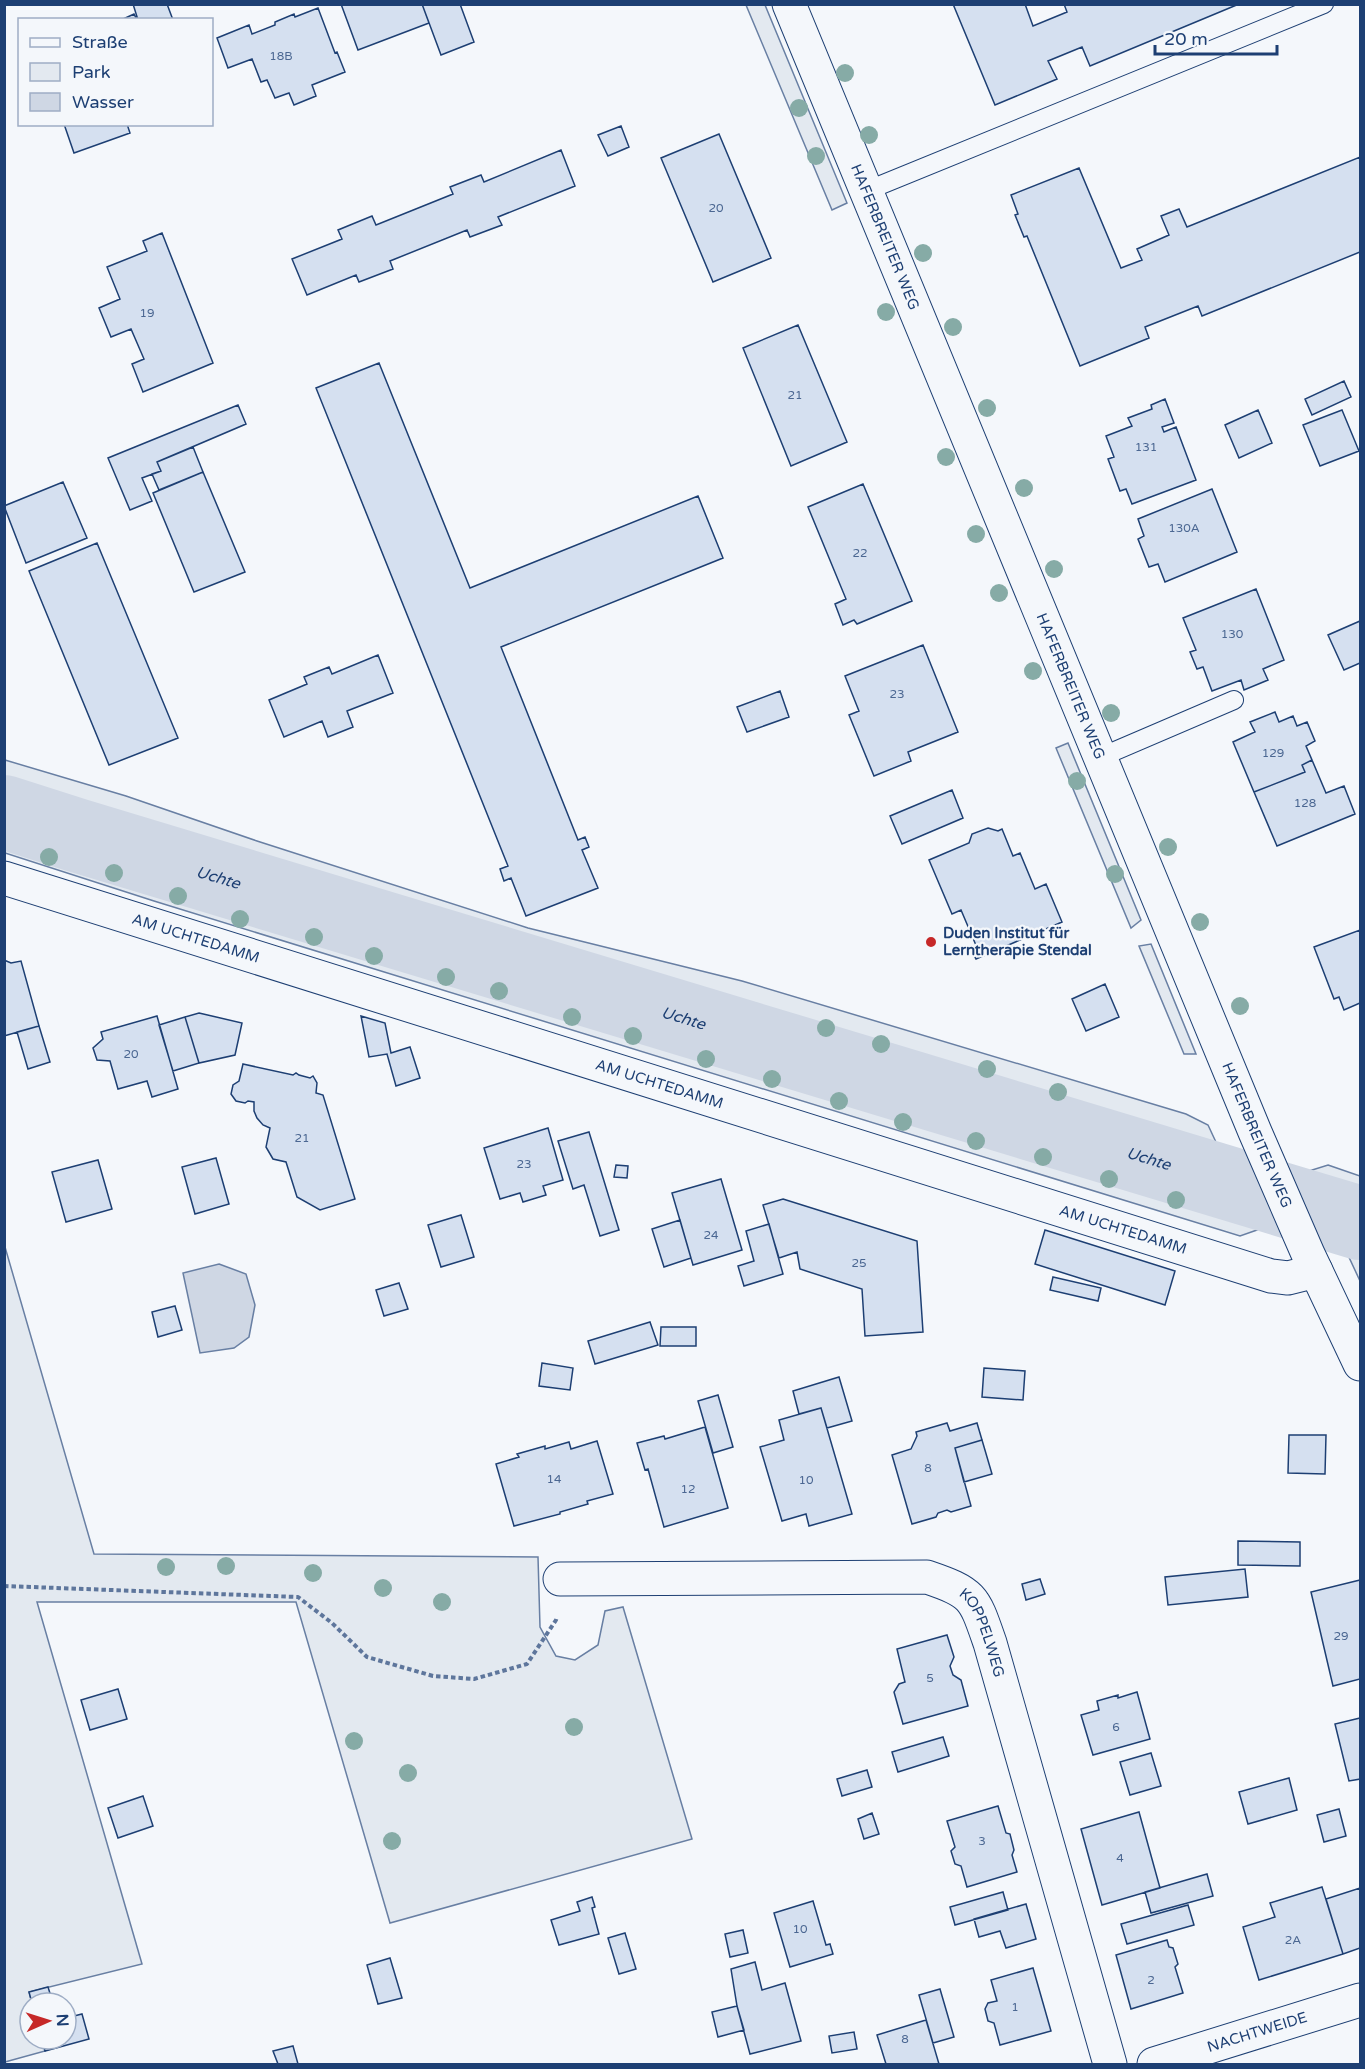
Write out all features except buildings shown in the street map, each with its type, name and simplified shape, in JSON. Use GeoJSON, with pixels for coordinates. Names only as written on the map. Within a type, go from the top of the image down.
{"type":"FeatureCollection","features":[{"type":"Feature","properties":{"kind":"street","name":"HAFERBREITER WEG"},"geometry":{"type":"LineString","coordinates":[[789,4],[1255,1132],[1312,1262],[1352,1324],[1360,1364]]}},
{"type":"Feature","properties":{"kind":"street","name":"AM UCHTEDAMM"},"geometry":{"type":"LineString","coordinates":[[4,878],[1271,1276],[1288,1278],[1312,1262]]}},
{"type":"Feature","properties":{"kind":"street","name":"KOPPELWEG"},"geometry":{"type":"LineString","coordinates":[[560,1579],[927,1577],[958,1587],[972,1598],[980,1613],[990,1643],[1110,2064]]}},
{"type":"Feature","properties":{"kind":"street","name":"NACHTWEIDE"},"geometry":{"type":"LineString","coordinates":[[1154,2064],[1360,2000]]}},
{"type":"Feature","properties":{"kind":"lane"},"geometry":{"type":"LineString","coordinates":[[866,191],[1324,4]]}},
{"type":"Feature","properties":{"kind":"lane"},"geometry":{"type":"LineString","coordinates":[[1101,757],[1234,700]]}},
{"type":"Feature","properties":{"kind":"path"},"geometry":{"type":"LineString","coordinates":[[4,1586],[298,1597],[332,1623],[367,1657],[433,1676],[474,1679],[527,1664],[556,1620],[560,1579]]}},
{"type":"Feature","properties":{"kind":"green space"},"geometry":{"type":"Polygon","coordinates":[[[746,5],[765,5],[847,203],[832,210],[746,5]]]}},
{"type":"Feature","properties":{"kind":"green space"},"geometry":{"type":"Polygon","coordinates":[[[1068,743],[1141,920],[1131,928],[1056,748],[1068,743]]]}},
{"type":"Feature","properties":{"kind":"green space"},"geometry":{"type":"Polygon","coordinates":[[[5,760],[126,796],[257,841],[528,928],[742,981],[1186,1114],[1208,1125],[1257,1230],[1240,1236],[5,853],[5,760]]]}},
{"type":"Feature","properties":{"kind":"green space"},"geometry":{"type":"Polygon","coordinates":[[[1151,944],[1196,1054],[1184,1054],[1139,946],[1151,944]]]}},
{"type":"Feature","properties":{"kind":"green space"},"geometry":{"type":"Polygon","coordinates":[[[1328,1165],[1360,1176],[1360,1281],[1309,1171],[1328,1165]]]}},
{"type":"Feature","properties":{"kind":"green space"},"geometry":{"type":"Polygon","coordinates":[[[5,1247],[94,1554],[538,1557],[540,1627],[556,1656],[575,1660],[598,1645],[605,1611],[623,1607],[692,1839],[390,1923],[296,1602],[37,1602],[142,1964],[33,1991],[18,1991],[18,2051],[45,2051],[5,2062],[5,1247]]]}},
{"type":"Feature","properties":{"kind":"water"},"geometry":{"type":"Polygon","coordinates":[[[219,1264],[246,1274],[255,1305],[249,1337],[234,1348],[200,1353],[183,1273],[219,1264]]]}},
{"type":"Feature","properties":{"kind":"waterway","name":"Uchte"},"geometry":{"type":"LineString","coordinates":[[4,812],[1360,1223]]}},
{"type":"Feature","properties":{"kind":"place","name":"Duden Institut für Lerntherapie Stendal"},"geometry":{"type":"Point","coordinates":[931,942]}}]}
